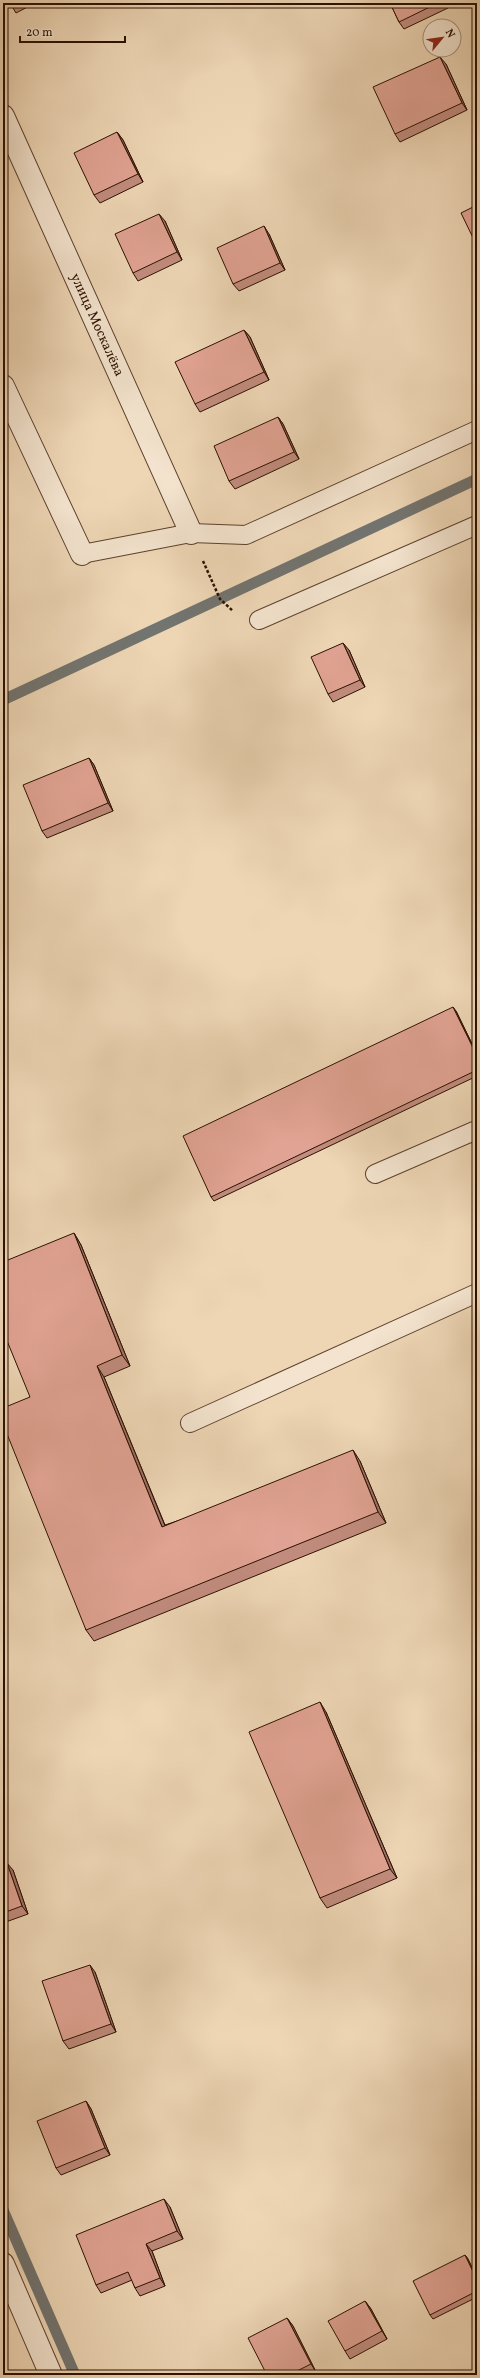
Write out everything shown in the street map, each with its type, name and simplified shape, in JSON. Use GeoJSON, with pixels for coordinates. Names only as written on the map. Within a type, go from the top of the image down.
{"type":"FeatureCollection","features":[{"type":"Feature","properties":{"kind":"street","name":"улица Москалёва"},"geometry":{"type":"LineString","coordinates":[[3,116],[191,533]]}},
{"type":"Feature","properties":{"kind":"street"},"geometry":{"type":"LineString","coordinates":[[3,386],[82,554]]}},
{"type":"Feature","properties":{"kind":"street"},"geometry":{"type":"LineString","coordinates":[[3,2264],[51,2375]]}},
{"type":"Feature","properties":{"kind":"lane"},"geometry":{"type":"LineString","coordinates":[[82,554],[191,533],[246,535],[477,430]]}},
{"type":"Feature","properties":{"kind":"lane"},"geometry":{"type":"LineString","coordinates":[[259,620],[477,525]]}},
{"type":"Feature","properties":{"kind":"lane"},"geometry":{"type":"LineString","coordinates":[[375,1174],[474,1131],[477,1135]]}},
{"type":"Feature","properties":{"kind":"lane"},"geometry":{"type":"LineString","coordinates":[[190,1423],[477,1293]]}},
{"type":"Feature","properties":{"kind":"path"},"geometry":{"type":"LineString","coordinates":[[191,533],[220,599],[235,614],[259,620]]}},
{"type":"Feature","properties":{"kind":"building"},"geometry":{"type":"Polygon","coordinates":[[[390,3],[438,3],[399,22],[390,3]]]}},
{"type":"Feature","properties":{"kind":"building"},"geometry":{"type":"Polygon","coordinates":[[[440,58],[462,103],[395,134],[373,87],[440,58]]]}},
{"type":"Feature","properties":{"kind":"building"},"geometry":{"type":"Polygon","coordinates":[[[117,132],[138,174],[94,195],[74,153],[117,132]]]}},
{"type":"Feature","properties":{"kind":"building"},"geometry":{"type":"Polygon","coordinates":[[[477,205],[477,246],[461,213],[477,205]]]}},
{"type":"Feature","properties":{"kind":"building"},"geometry":{"type":"Polygon","coordinates":[[[159,214],[177,252],[133,273],[115,234],[159,214]]]}},
{"type":"Feature","properties":{"kind":"building"},"geometry":{"type":"Polygon","coordinates":[[[264,226],[280,263],[233,284],[217,248],[264,226]]]}},
{"type":"Feature","properties":{"kind":"building"},"geometry":{"type":"Polygon","coordinates":[[[244,330],[264,372],[195,404],[175,362],[244,330]]]}},
{"type":"Feature","properties":{"kind":"building"},"geometry":{"type":"Polygon","coordinates":[[[278,417],[294,452],[229,481],[214,446],[278,417]]]}},
{"type":"Feature","properties":{"kind":"building"},"geometry":{"type":"Polygon","coordinates":[[[343,643],[360,680],[328,694],[311,657],[343,643]]]}},
{"type":"Feature","properties":{"kind":"building"},"geometry":{"type":"Polygon","coordinates":[[[89,758],[108,803],[42,831],[23,785],[89,758]]]}},
{"type":"Feature","properties":{"kind":"building"},"geometry":{"type":"Polygon","coordinates":[[[453,1007],[477,1056],[477,1070],[211,1197],[183,1136],[453,1007]]]}},
{"type":"Feature","properties":{"kind":"building"},"geometry":{"type":"Polygon","coordinates":[[[74,1233],[122,1355],[97,1366],[162,1527],[353,1450],[378,1512],[86,1630],[3,1424],[3,1408],[30,1397],[3,1331],[3,1262],[74,1233]]]}},
{"type":"Feature","properties":{"kind":"building"},"geometry":{"type":"Polygon","coordinates":[[[320,1702],[390,1869],[320,1898],[249,1732],[320,1702]]]}},
{"type":"Feature","properties":{"kind":"building"},"geometry":{"type":"Polygon","coordinates":[[[7,1863],[22,1906],[3,1913],[3,1864],[7,1863]]]}},
{"type":"Feature","properties":{"kind":"building"},"geometry":{"type":"Polygon","coordinates":[[[90,1965],[111,2024],[63,2041],[42,1981],[90,1965]]]}},
{"type":"Feature","properties":{"kind":"building"},"geometry":{"type":"Polygon","coordinates":[[[86,2101],[105,2148],[56,2168],[37,2121],[86,2101]]]}},
{"type":"Feature","properties":{"kind":"building"},"geometry":{"type":"Polygon","coordinates":[[[164,2199],[177,2231],[146,2244],[160,2278],[135,2288],[128,2272],[96,2285],[76,2235],[164,2199]]]}},
{"type":"Feature","properties":{"kind":"building"},"geometry":{"type":"Polygon","coordinates":[[[465,2255],[477,2280],[477,2291],[430,2315],[413,2281],[465,2255]]]}},
{"type":"Feature","properties":{"kind":"building"},"geometry":{"type":"Polygon","coordinates":[[[365,2301],[382,2331],[345,2351],[328,2321],[365,2301]]]}},
{"type":"Feature","properties":{"kind":"building"},"geometry":{"type":"Polygon","coordinates":[[[287,2318],[311,2364],[289,2375],[267,2375],[248,2338],[287,2318]]]}},
{"type":"Feature","properties":{"kind":"building"},"geometry":{"type":"Polygon","coordinates":[[[199,2370],[201,2375],[188,2375],[199,2370]]]}},
{"type":"Feature","properties":{"kind":"waterway"},"geometry":{"type":"LineString","coordinates":[[3,700],[477,479]]}},
{"type":"Feature","properties":{"kind":"waterway"},"geometry":{"type":"LineString","coordinates":[[3,2210],[75,2375]]}}]}
